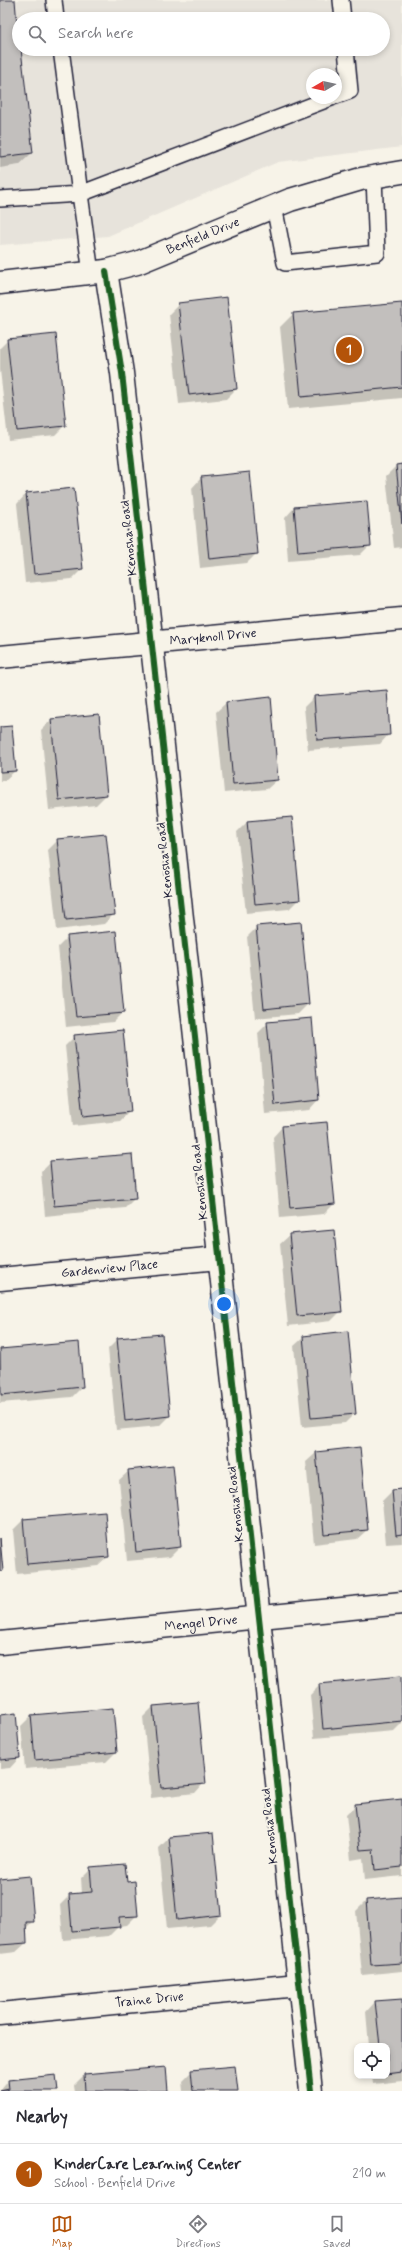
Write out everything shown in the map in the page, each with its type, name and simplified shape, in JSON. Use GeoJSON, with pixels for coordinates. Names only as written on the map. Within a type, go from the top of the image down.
{"type":"FeatureCollection","features":[{"type":"Feature","properties":{"kind":"street","name":"Benfield Drive"},"geometry":{"type":"LineString","coordinates":[[0,283],[99,272],[137,263],[290,200],[374,177],[402,172]]}},
{"type":"Feature","properties":{"kind":"street","name":"Kenosha Road"},"geometry":{"type":"LineString","coordinates":[[99,272],[122,373],[218,1258],[247,1496],[298,1985],[311,2091]]}},
{"type":"Feature","properties":{"kind":"street","name":"Maryknoll Drive"},"geometry":{"type":"LineString","coordinates":[[0,657],[402,619]]}},
{"type":"Feature","properties":{"kind":"street","name":"Gardenview Place"},"geometry":{"type":"LineString","coordinates":[[0,1280],[218,1258]]}},
{"type":"Feature","properties":{"kind":"street","name":"Mengel Drive"},"geometry":{"type":"LineString","coordinates":[[0,1643],[402,1603]]}},
{"type":"Feature","properties":{"kind":"street","name":"Traine Drive"},"geometry":{"type":"LineString","coordinates":[[0,2014],[298,1985]]}},
{"type":"Feature","properties":{"kind":"lane"},"geometry":{"type":"LineString","coordinates":[[54,0],[55,12]]}},
{"type":"Feature","properties":{"kind":"lane"},"geometry":{"type":"LineString","coordinates":[[341,0],[342,12]]}},
{"type":"Feature","properties":{"kind":"lane"},"geometry":{"type":"LineString","coordinates":[[61,56],[80,194],[99,272]]}},
{"type":"Feature","properties":{"kind":"lane"},"geometry":{"type":"LineString","coordinates":[[342,94],[350,91],[347,56]]}},
{"type":"Feature","properties":{"kind":"lane"},"geometry":{"type":"LineString","coordinates":[[0,199],[80,194],[315,104]]}},
{"type":"Feature","properties":{"kind":"lane"},"geometry":{"type":"LineString","coordinates":[[274,206],[285,263],[377,253],[374,177]]}},
{"type":"Feature","properties":{"kind":"shaded area"},"geometry":{"type":"Polygon","coordinates":[[[0,0],[402,0],[402,147],[278,162],[108,236],[0,245],[0,0]]]}},
{"type":"Feature","properties":{"kind":"building"},"geometry":{"type":"Polygon","coordinates":[[[0,0],[15,0],[16,12],[12,12],[12,56],[22,56],[33,153],[0,157],[0,0]]]}},
{"type":"Feature","properties":{"kind":"building"},"geometry":{"type":"Polygon","coordinates":[[[227,297],[237,389],[189,395],[178,303],[227,297]]]}},
{"type":"Feature","properties":{"kind":"building"},"geometry":{"type":"Polygon","coordinates":[[[402,303],[402,387],[301,397],[293,313],[402,303]]]}},
{"type":"Feature","properties":{"kind":"building"},"geometry":{"type":"Polygon","coordinates":[[[56,334],[66,426],[17,431],[7,339],[56,334]]]}},
{"type":"Feature","properties":{"kind":"building"},"geometry":{"type":"Polygon","coordinates":[[[402,464],[402,524],[396,465],[402,464]]]}},
{"type":"Feature","properties":{"kind":"building"},"geometry":{"type":"Polygon","coordinates":[[[250,472],[258,554],[209,559],[201,477],[250,472]]]}},
{"type":"Feature","properties":{"kind":"building"},"geometry":{"type":"Polygon","coordinates":[[[74,488],[83,569],[34,574],[26,493],[74,488]]]}},
{"type":"Feature","properties":{"kind":"building"},"geometry":{"type":"Polygon","coordinates":[[[367,501],[371,546],[298,552],[294,507],[367,501]]]}},
{"type":"Feature","properties":{"kind":"building"},"geometry":{"type":"Polygon","coordinates":[[[387,690],[390,735],[317,740],[314,696],[387,690]]]}},
{"type":"Feature","properties":{"kind":"building"},"geometry":{"type":"Polygon","coordinates":[[[271,697],[278,780],[233,784],[226,702],[271,697]]]}},
{"type":"Feature","properties":{"kind":"building"},"geometry":{"type":"Polygon","coordinates":[[[99,714],[107,795],[59,800],[51,719],[99,714]]]}},
{"type":"Feature","properties":{"kind":"building"},"geometry":{"type":"Polygon","coordinates":[[[12,726],[16,771],[0,772],[0,727],[12,726]]]}},
{"type":"Feature","properties":{"kind":"building"},"geometry":{"type":"Polygon","coordinates":[[[292,817],[300,900],[255,904],[247,821],[292,817]]]}},
{"type":"Feature","properties":{"kind":"building"},"geometry":{"type":"Polygon","coordinates":[[[106,834],[115,915],[66,920],[57,839],[106,834]]]}},
{"type":"Feature","properties":{"kind":"building"},"geometry":{"type":"Polygon","coordinates":[[[301,922],[309,1004],[264,1009],[256,926],[301,922]]]}},
{"type":"Feature","properties":{"kind":"building"},"geometry":{"type":"Polygon","coordinates":[[[116,931],[124,1013],[76,1017],[67,936],[116,931]]]}},
{"type":"Feature","properties":{"kind":"building"},"geometry":{"type":"Polygon","coordinates":[[[312,1018],[319,1100],[275,1105],[267,1022],[312,1018]]]}},
{"type":"Feature","properties":{"kind":"building"},"geometry":{"type":"Polygon","coordinates":[[[123,1030],[131,1112],[83,1117],[74,1035],[123,1030]]]}},
{"type":"Feature","properties":{"kind":"building"},"geometry":{"type":"Polygon","coordinates":[[[327,1122],[335,1204],[290,1208],[282,1126],[327,1122]]]}},
{"type":"Feature","properties":{"kind":"building"},"geometry":{"type":"Polygon","coordinates":[[[132,1154],[136,1199],[54,1206],[50,1161],[132,1154]]]}},
{"type":"Feature","properties":{"kind":"building"},"geometry":{"type":"Polygon","coordinates":[[[334,1230],[342,1312],[297,1316],[289,1234],[334,1230]]]}},
{"type":"Feature","properties":{"kind":"building"},"geometry":{"type":"Polygon","coordinates":[[[348,1331],[356,1414],[311,1418],[303,1336],[348,1331]]]}},
{"type":"Feature","properties":{"kind":"building"},"geometry":{"type":"Polygon","coordinates":[[[162,1334],[170,1416],[125,1421],[117,1338],[162,1334]]]}},
{"type":"Feature","properties":{"kind":"building"},"geometry":{"type":"Polygon","coordinates":[[[79,1342],[83,1387],[1,1395],[0,1349],[79,1342]]]}},
{"type":"Feature","properties":{"kind":"building"},"geometry":{"type":"Polygon","coordinates":[[[360,1447],[368,1530],[324,1534],[316,1452],[360,1447]]]}},
{"type":"Feature","properties":{"kind":"building"},"geometry":{"type":"Polygon","coordinates":[[[173,1465],[181,1547],[136,1552],[128,1470],[173,1465]]]}},
{"type":"Feature","properties":{"kind":"building"},"geometry":{"type":"Polygon","coordinates":[[[402,1489],[402,1534],[396,1535],[392,1490],[402,1489]]]}},
{"type":"Feature","properties":{"kind":"building"},"geometry":{"type":"Polygon","coordinates":[[[105,1512],[109,1557],[27,1564],[23,1519],[105,1512]]]}},
{"type":"Feature","properties":{"kind":"building"},"geometry":{"type":"Polygon","coordinates":[[[0,1538],[3,1571],[0,1572],[0,1538]]]}},
{"type":"Feature","properties":{"kind":"building"},"geometry":{"type":"Polygon","coordinates":[[[401,1676],[402,1721],[323,1729],[319,1684],[401,1676]]]}},
{"type":"Feature","properties":{"kind":"building"},"geometry":{"type":"Polygon","coordinates":[[[198,1702],[206,1784],[161,1788],[153,1706],[198,1702]]]}},
{"type":"Feature","properties":{"kind":"building"},"geometry":{"type":"Polygon","coordinates":[[[113,1708],[117,1752],[35,1760],[31,1715],[113,1708]]]}},
{"type":"Feature","properties":{"kind":"building"},"geometry":{"type":"Polygon","coordinates":[[[16,1713],[20,1758],[0,1760],[0,1715],[16,1713]]]}},
{"type":"Feature","properties":{"kind":"building"},"geometry":{"type":"Polygon","coordinates":[[[402,1799],[402,1867],[375,1870],[373,1849],[360,1850],[355,1804],[402,1799]]]}},
{"type":"Feature","properties":{"kind":"building"},"geometry":{"type":"Polygon","coordinates":[[[213,1833],[221,1915],[177,1920],[169,1837],[213,1833]]]}},
{"type":"Feature","properties":{"kind":"building"},"geometry":{"type":"Polygon","coordinates":[[[125,1864],[127,1882],[135,1881],[138,1916],[119,1917],[120,1927],[72,1931],[69,1894],[92,1892],[90,1867],[125,1864]]]}},
{"type":"Feature","properties":{"kind":"building"},"geometry":{"type":"Polygon","coordinates":[[[30,1876],[34,1922],[26,1922],[27,1943],[0,1945],[0,1879],[30,1876]]]}},
{"type":"Feature","properties":{"kind":"building"},"geometry":{"type":"Polygon","coordinates":[[[402,1897],[402,1963],[371,1965],[366,1900],[402,1897]]]}},
{"type":"Feature","properties":{"kind":"building"},"geometry":{"type":"Polygon","coordinates":[[[402,1999],[402,2072],[390,2074],[390,2043],[380,2043],[375,2001],[402,1999]]]}},
{"type":"Feature","properties":{"kind":"building"},"geometry":{"type":"Polygon","coordinates":[[[235,2066],[238,2091],[193,2091],[191,2070],[235,2066]]]}},
{"type":"Feature","properties":{"kind":"building"},"geometry":{"type":"Polygon","coordinates":[[[166,2067],[168,2091],[85,2091],[84,2074],[166,2067]]]}},
{"type":"Feature","properties":{"kind":"building"},"geometry":{"type":"Polygon","coordinates":[[[56,2075],[58,2091],[0,2091],[9,2089],[8,2080],[56,2075]]]}},
{"type":"Feature","properties":{"kind":"cycle path"},"geometry":{"type":"LineString","coordinates":[[106,271],[122,373],[311,2091]]}},
{"type":"Feature","properties":{"kind":"place","name":"KinderCare Learning Center"},"geometry":{"type":"Point","coordinates":[349,350]}}]}
